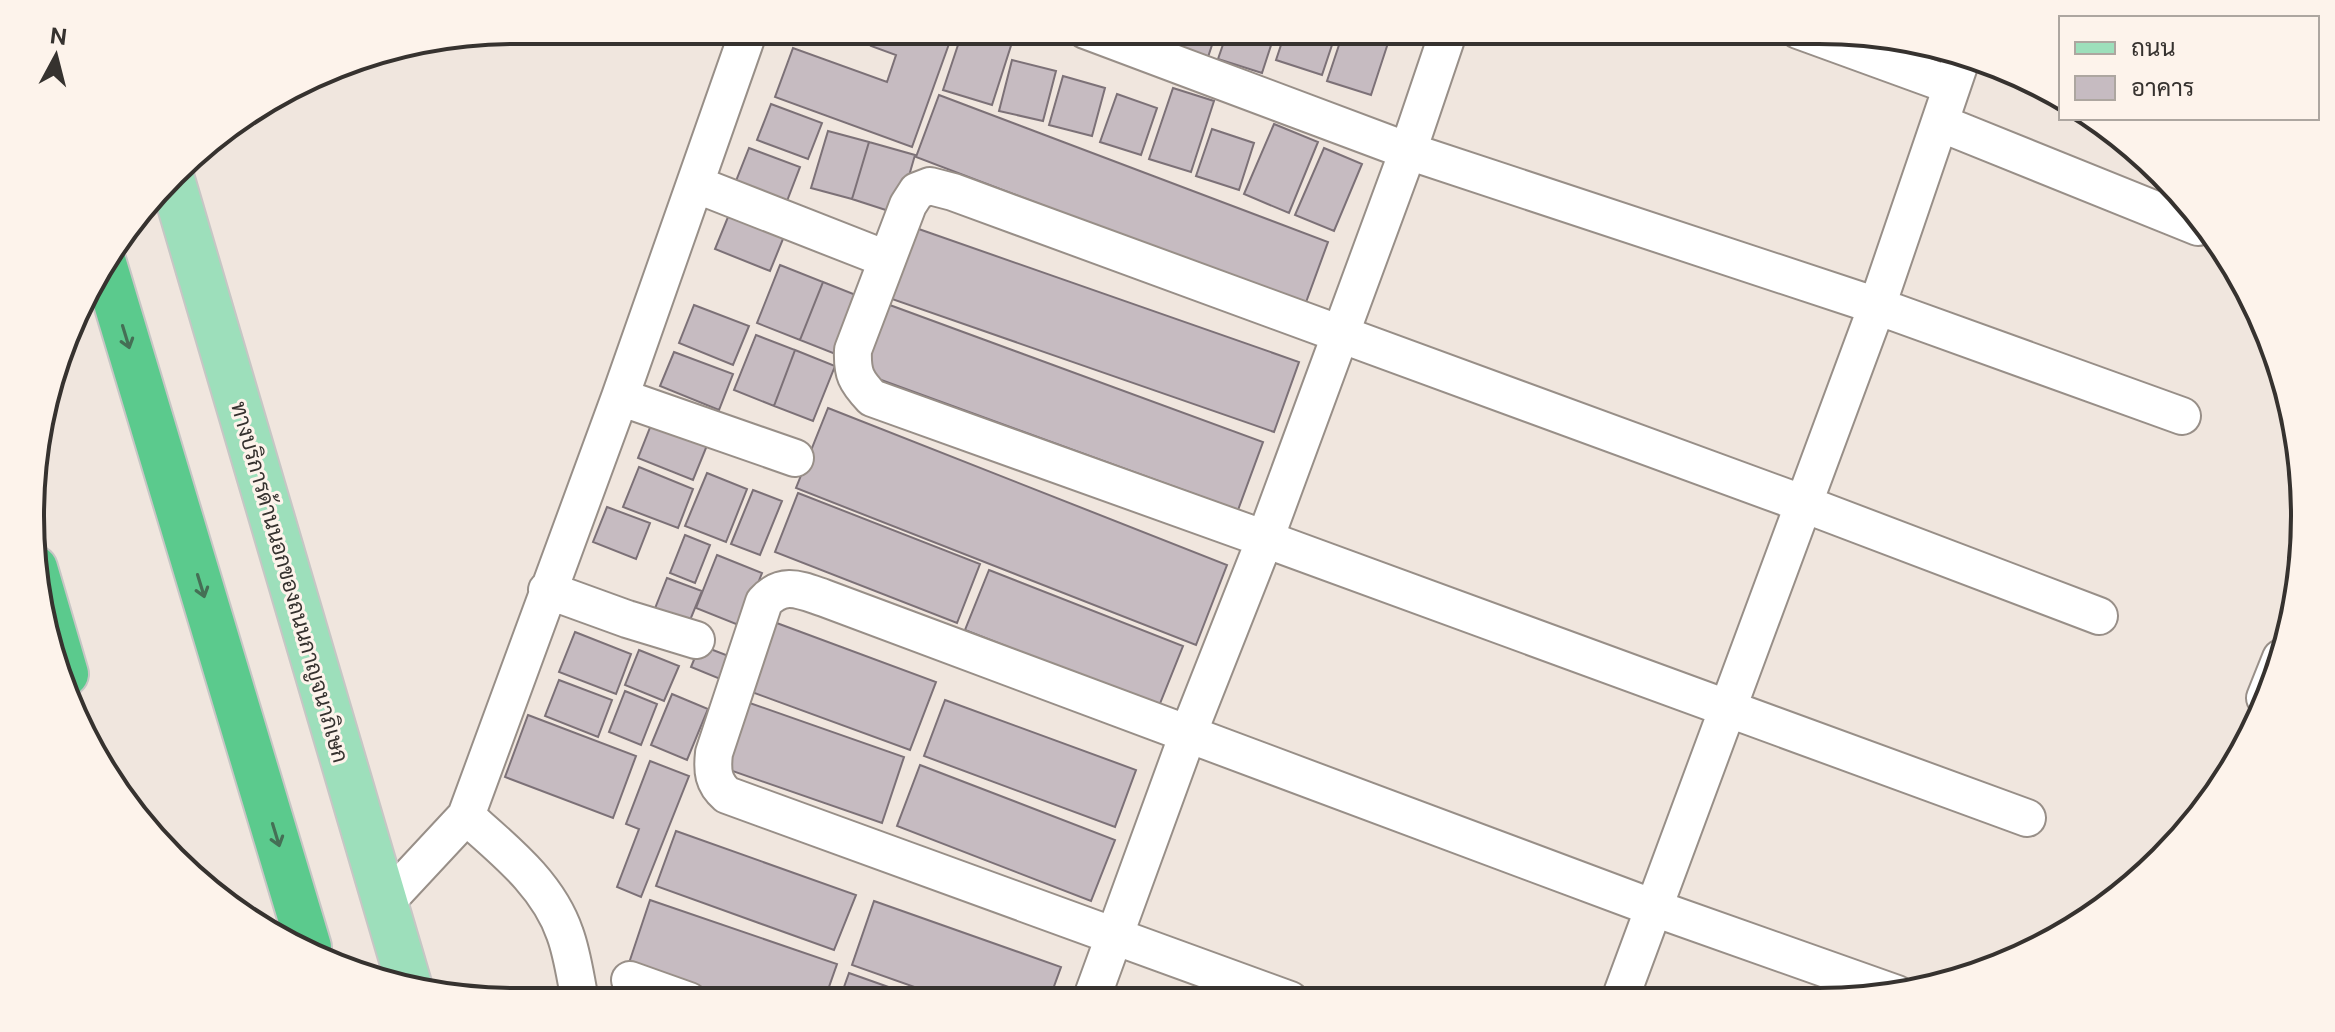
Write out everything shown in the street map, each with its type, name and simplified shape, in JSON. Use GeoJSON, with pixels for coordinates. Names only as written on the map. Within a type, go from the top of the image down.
{"type":"FeatureCollection","features":[{"type":"Feature","properties":{"kind":"highway"},"geometry":{"type":"LineString","coordinates":[[108,278],[307,939]]}},
{"type":"Feature","properties":{"kind":"main road","name":"ทางบริการด้านนอกของถนนกาญจนาภิเษก"},"geometry":{"type":"LineString","coordinates":[[175,190],[406,975]]}},
{"type":"Feature","properties":{"kind":"street"},"geometry":{"type":"LineString","coordinates":[[385,903],[466,816],[620,397],[744,44]]}},
{"type":"Feature","properties":{"kind":"street"},"geometry":{"type":"LineString","coordinates":[[1122,44],[1408,151],[1877,306],[2182,416]]}},
{"type":"Feature","properties":{"kind":"street"},"geometry":{"type":"LineString","coordinates":[[1096,988],[1188,734],[1265,539],[1444,44]]}},
{"type":"Feature","properties":{"kind":"street"},"geometry":{"type":"LineString","coordinates":[[1624,988],[1877,306],[1958,70],[1863,46]]}},
{"type":"Feature","properties":{"kind":"street"},"geometry":{"type":"LineString","coordinates":[[1940,123],[2188,223]]}},
{"type":"Feature","properties":{"kind":"street"},"geometry":{"type":"LineString","coordinates":[[695,184],[871,253]]}},
{"type":"Feature","properties":{"kind":"street"},"geometry":{"type":"LineString","coordinates":[[2027,818],[872,398],[859,385],[852,370],[853,350],[908,205],[917,191],[930,186],[1804,504],[2099,616]]}},
{"type":"Feature","properties":{"kind":"street"},"geometry":{"type":"LineString","coordinates":[[620,397],[795,458]]}},
{"type":"Feature","properties":{"kind":"street"},"geometry":{"type":"LineString","coordinates":[[1257,988],[727,795],[717,787],[713,771],[714,753],[764,602],[773,593],[789,588],[802,590],[1654,908],[1871,985]]}},
{"type":"Feature","properties":{"kind":"street"},"geometry":{"type":"LineString","coordinates":[[547,590],[696,640]]}},
{"type":"Feature","properties":{"kind":"street"},"geometry":{"type":"LineString","coordinates":[[466,816],[526,870],[554,910],[565,934],[577,988]]}},
{"type":"Feature","properties":{"kind":"street"},"geometry":{"type":"LineString","coordinates":[[630,980],[652,988]]}},
{"type":"Feature","properties":{"kind":"building"},"geometry":{"type":"Polygon","coordinates":[[[949,44],[912,147],[775,97],[793,48],[887,82],[896,55],[871,46],[949,44]]]}},
{"type":"Feature","properties":{"kind":"building"},"geometry":{"type":"Polygon","coordinates":[[[958,44],[1012,44],[992,105],[943,90],[958,44]]]}},
{"type":"Feature","properties":{"kind":"building"},"geometry":{"type":"Polygon","coordinates":[[[1167,44],[1212,44],[1208,57],[1167,44]]]}},
{"type":"Feature","properties":{"kind":"building"},"geometry":{"type":"Polygon","coordinates":[[[1223,44],[1271,44],[1262,73],[1218,59],[1223,44]]]}},
{"type":"Feature","properties":{"kind":"building"},"geometry":{"type":"Polygon","coordinates":[[[1281,44],[1332,44],[1322,75],[1276,60],[1281,44]]]}},
{"type":"Feature","properties":{"kind":"building"},"geometry":{"type":"Polygon","coordinates":[[[1339,44],[1388,44],[1371,95],[1327,81],[1339,44]]]}},
{"type":"Feature","properties":{"kind":"building"},"geometry":{"type":"Polygon","coordinates":[[[1012,60],[1056,71],[1043,121],[999,111],[1012,60]]]}},
{"type":"Feature","properties":{"kind":"building"},"geometry":{"type":"Polygon","coordinates":[[[1063,76],[1105,88],[1092,136],[1049,125],[1063,76]]]}},
{"type":"Feature","properties":{"kind":"building"},"geometry":{"type":"Polygon","coordinates":[[[1173,88],[1214,101],[1191,172],[1149,159],[1173,88]]]}},
{"type":"Feature","properties":{"kind":"building"},"geometry":{"type":"Polygon","coordinates":[[[1117,94],[1157,108],[1141,155],[1100,142],[1117,94]]]}},
{"type":"Feature","properties":{"kind":"building"},"geometry":{"type":"Polygon","coordinates":[[[939,95],[1328,242],[1305,305],[916,157],[939,95]]]}},
{"type":"Feature","properties":{"kind":"building"},"geometry":{"type":"Polygon","coordinates":[[[771,104],[822,123],[808,159],[757,140],[771,104]]]}},
{"type":"Feature","properties":{"kind":"building"},"geometry":{"type":"Polygon","coordinates":[[[1274,124],[1318,142],[1289,213],[1244,194],[1274,124]]]}},
{"type":"Feature","properties":{"kind":"building"},"geometry":{"type":"Polygon","coordinates":[[[1212,129],[1254,143],[1239,190],[1196,176],[1212,129]]]}},
{"type":"Feature","properties":{"kind":"building"},"geometry":{"type":"Polygon","coordinates":[[[828,131],[869,142],[852,199],[811,188],[828,131]]]}},
{"type":"Feature","properties":{"kind":"building"},"geometry":{"type":"Polygon","coordinates":[[[869,142],[915,155],[898,214],[852,199],[869,142]]]}},
{"type":"Feature","properties":{"kind":"building"},"geometry":{"type":"Polygon","coordinates":[[[749,148],[800,167],[787,201],[736,181],[749,148]]]}},
{"type":"Feature","properties":{"kind":"building"},"geometry":{"type":"Polygon","coordinates":[[[1324,148],[1362,164],[1334,231],[1295,215],[1324,148]]]}},
{"type":"Feature","properties":{"kind":"building"},"geometry":{"type":"Polygon","coordinates":[[[730,212],[785,234],[770,271],[715,249],[730,212]]]}},
{"type":"Feature","properties":{"kind":"building"},"geometry":{"type":"Polygon","coordinates":[[[913,227],[1299,362],[1274,432],[889,298],[913,227]]]}},
{"type":"Feature","properties":{"kind":"building"},"geometry":{"type":"Polygon","coordinates":[[[780,265],[823,282],[800,340],[757,323],[780,265]]]}},
{"type":"Feature","properties":{"kind":"building"},"geometry":{"type":"Polygon","coordinates":[[[823,282],[866,299],[843,357],[800,340],[823,282]]]}},
{"type":"Feature","properties":{"kind":"building"},"geometry":{"type":"Polygon","coordinates":[[[887,304],[1263,442],[1238,510],[862,373],[887,304]]]}},
{"type":"Feature","properties":{"kind":"building"},"geometry":{"type":"Polygon","coordinates":[[[694,305],[749,326],[733,365],[679,343],[694,305]]]}},
{"type":"Feature","properties":{"kind":"building"},"geometry":{"type":"Polygon","coordinates":[[[756,335],[795,350],[774,406],[734,390],[756,335]]]}},
{"type":"Feature","properties":{"kind":"building"},"geometry":{"type":"Polygon","coordinates":[[[795,350],[835,366],[813,421],[774,406],[795,350]]]}},
{"type":"Feature","properties":{"kind":"building"},"geometry":{"type":"Polygon","coordinates":[[[674,352],[733,374],[719,410],[660,386],[674,352]]]}},
{"type":"Feature","properties":{"kind":"building"},"geometry":{"type":"Polygon","coordinates":[[[828,408],[1227,565],[1196,645],[796,488],[828,408]]]}},
{"type":"Feature","properties":{"kind":"building"},"geometry":{"type":"Polygon","coordinates":[[[653,420],[708,443],[693,480],[638,458],[653,420]]]}},
{"type":"Feature","properties":{"kind":"building"},"geometry":{"type":"Polygon","coordinates":[[[639,467],[693,489],[678,528],[623,507],[639,467]]]}},
{"type":"Feature","properties":{"kind":"building"},"geometry":{"type":"Polygon","coordinates":[[[707,473],[747,489],[726,542],[685,526],[707,473]]]}},
{"type":"Feature","properties":{"kind":"building"},"geometry":{"type":"Polygon","coordinates":[[[753,490],[782,501],[760,555],[731,544],[753,490]]]}},
{"type":"Feature","properties":{"kind":"building"},"geometry":{"type":"Polygon","coordinates":[[[798,493],[980,564],[957,623],[775,552],[798,493]]]}},
{"type":"Feature","properties":{"kind":"building"},"geometry":{"type":"Polygon","coordinates":[[[607,507],[650,523],[636,559],[593,542],[607,507]]]}},
{"type":"Feature","properties":{"kind":"building"},"geometry":{"type":"Polygon","coordinates":[[[685,535],[710,545],[695,583],[670,573],[685,535]]]}},
{"type":"Feature","properties":{"kind":"building"},"geometry":{"type":"Polygon","coordinates":[[[717,555],[762,573],[741,626],[696,608],[717,555]]]}},
{"type":"Feature","properties":{"kind":"building"},"geometry":{"type":"Polygon","coordinates":[[[989,570],[1183,646],[1159,706],[965,630],[989,570]]]}},
{"type":"Feature","properties":{"kind":"building"},"geometry":{"type":"Polygon","coordinates":[[[667,578],[702,591],[686,630],[652,616],[667,578]]]}},
{"type":"Feature","properties":{"kind":"building"},"geometry":{"type":"Polygon","coordinates":[[[774,622],[936,682],[910,750],[749,691],[774,622]]]}},
{"type":"Feature","properties":{"kind":"building"},"geometry":{"type":"Polygon","coordinates":[[[575,632],[631,654],[616,694],[559,672],[575,632]]]}},
{"type":"Feature","properties":{"kind":"building"},"geometry":{"type":"Polygon","coordinates":[[[700,645],[739,660],[730,683],[691,667],[700,645]]]}},
{"type":"Feature","properties":{"kind":"building"},"geometry":{"type":"Polygon","coordinates":[[[639,650],[679,666],[664,701],[625,685],[639,650]]]}},
{"type":"Feature","properties":{"kind":"building"},"geometry":{"type":"Polygon","coordinates":[[[559,680],[612,700],[598,737],[545,716],[559,680]]]}},
{"type":"Feature","properties":{"kind":"building"},"geometry":{"type":"Polygon","coordinates":[[[625,691],[657,704],[641,745],[609,732],[625,691]]]}},
{"type":"Feature","properties":{"kind":"building"},"geometry":{"type":"Polygon","coordinates":[[[672,694],[708,709],[687,760],[651,745],[672,694]]]}},
{"type":"Feature","properties":{"kind":"building"},"geometry":{"type":"Polygon","coordinates":[[[945,700],[1136,770],[1115,827],[924,756],[945,700]]]}},
{"type":"Feature","properties":{"kind":"building"},"geometry":{"type":"Polygon","coordinates":[[[744,701],[904,757],[882,823],[721,767],[744,701]]]}},
{"type":"Feature","properties":{"kind":"building"},"geometry":{"type":"Polygon","coordinates":[[[528,715],[636,756],[613,818],[505,777],[528,715]]]}},
{"type":"Feature","properties":{"kind":"building"},"geometry":{"type":"Polygon","coordinates":[[[650,761],[689,776],[641,897],[617,887],[639,829],[626,824],[650,761]]]}},
{"type":"Feature","properties":{"kind":"building"},"geometry":{"type":"Polygon","coordinates":[[[920,765],[1115,840],[1091,901],[897,826],[920,765]]]}},
{"type":"Feature","properties":{"kind":"building"},"geometry":{"type":"Polygon","coordinates":[[[676,831],[856,895],[834,950],[656,886],[676,831]]]}},
{"type":"Feature","properties":{"kind":"building"},"geometry":{"type":"Polygon","coordinates":[[[650,900],[837,964],[829,988],[703,988],[629,963],[650,900]]]}},
{"type":"Feature","properties":{"kind":"building"},"geometry":{"type":"Polygon","coordinates":[[[874,901],[1061,967],[1053,988],[917,988],[852,965],[874,901]]]}},
{"type":"Feature","properties":{"kind":"building"},"geometry":{"type":"Polygon","coordinates":[[[849,973],[891,988],[844,988],[849,973]]]}}]}
